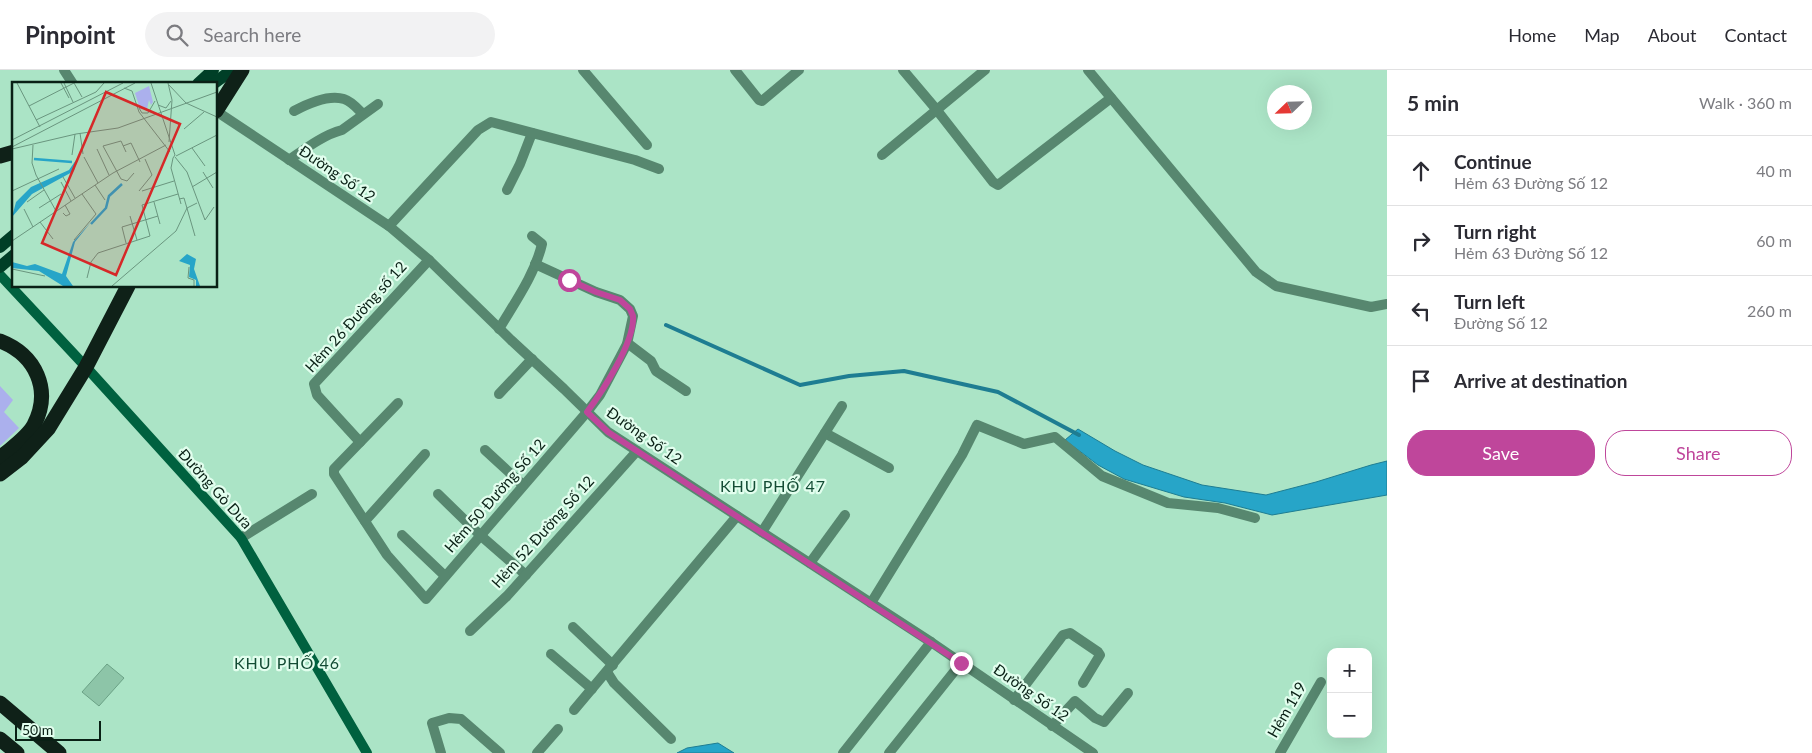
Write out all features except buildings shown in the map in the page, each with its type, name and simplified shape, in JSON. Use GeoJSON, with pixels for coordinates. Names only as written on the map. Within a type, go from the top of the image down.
{"type":"FeatureCollection","features":[{"type":"Feature","properties":{"kind":"highway"},"geometry":{"type":"LineString","coordinates":[[218,107],[242,70]]}},
{"type":"Feature","properties":{"kind":"highway"},"geometry":{"type":"LineString","coordinates":[[0,474],[22,457],[48,429],[86,367],[127,288]]}},
{"type":"Feature","properties":{"kind":"highway"},"geometry":{"type":"LineString","coordinates":[[0,341],[11,345],[22,353],[33,366],[42,394],[41,408],[33,427],[0,458]]}},
{"type":"Feature","properties":{"kind":"highway"},"geometry":{"type":"LineString","coordinates":[[0,703],[60,753]]}},
{"type":"Feature","properties":{"kind":"highway"},"geometry":{"type":"LineString","coordinates":[[0,717],[44,753]]}},
{"type":"Feature","properties":{"kind":"highway"},"geometry":{"type":"LineString","coordinates":[[0,739],[17,753]]}},
{"type":"Feature","properties":{"kind":"main road"},"geometry":{"type":"LineString","coordinates":[[200,82],[213,70]]}},
{"type":"Feature","properties":{"kind":"main road"},"geometry":{"type":"LineString","coordinates":[[216,82],[232,70]]}},
{"type":"Feature","properties":{"kind":"main road"},"geometry":{"type":"LineString","coordinates":[[0,247],[12,238]]}},
{"type":"Feature","properties":{"kind":"main road"},"geometry":{"type":"LineString","coordinates":[[0,266],[12,257]]}},
{"type":"Feature","properties":{"kind":"street"},"geometry":{"type":"LineString","coordinates":[[64,70],[72,82]]}},
{"type":"Feature","properties":{"kind":"street"},"geometry":{"type":"LineString","coordinates":[[583,70],[648,145]]}},
{"type":"Feature","properties":{"kind":"street"},"geometry":{"type":"LineString","coordinates":[[735,70],[759,100],[762,101],[799,70]]}},
{"type":"Feature","properties":{"kind":"street"},"geometry":{"type":"LineString","coordinates":[[903,70],[993,182],[998,185],[1111,98]]}},
{"type":"Feature","properties":{"kind":"street"},"geometry":{"type":"LineString","coordinates":[[882,155],[985,70]]}},
{"type":"Feature","properties":{"kind":"street"},"geometry":{"type":"LineString","coordinates":[[1088,70],[1256,272],[1276,286],[1371,307],[1387,304]]}},
{"type":"Feature","properties":{"kind":"street"},"geometry":{"type":"LineString","coordinates":[[294,111],[326,99],[343,98],[354,104],[363,114]]}},
{"type":"Feature","properties":{"kind":"street"},"geometry":{"type":"LineString","coordinates":[[289,160],[311,145],[342,130],[378,104]]}},
{"type":"Feature","properties":{"kind":"street","name":"Đường Số 12"},"geometry":{"type":"LineString","coordinates":[[218,111],[389,226],[429,260],[608,432],[931,642],[1089,752]]}},
{"type":"Feature","properties":{"kind":"street"},"geometry":{"type":"LineString","coordinates":[[389,226],[478,130],[491,122],[636,160],[659,169]]}},
{"type":"Feature","properties":{"kind":"street"},"geometry":{"type":"LineString","coordinates":[[508,190],[532,133]]}},
{"type":"Feature","properties":{"kind":"street"},"geometry":{"type":"LineString","coordinates":[[499,329],[536,264],[542,244],[532,236]]}},
{"type":"Feature","properties":{"kind":"street","name":"Hẻm 26 Đường số 12"},"geometry":{"type":"LineString","coordinates":[[360,442],[317,394],[314,384],[429,260]]}},
{"type":"Feature","properties":{"kind":"street","name":"Hẻm 50 Đường Số 12"},"geometry":{"type":"LineString","coordinates":[[364,521],[387,555],[426,599],[600,395],[627,344],[633,316],[630,309],[620,300],[596,292],[536,264]]}},
{"type":"Feature","properties":{"kind":"street","name":"Đường Gò Dưa"},"geometry":{"type":"LineString","coordinates":[[0,275],[12,288]]}},
{"type":"Feature","properties":{"kind":"street","name":"Đường Gò Dưa"},"geometry":{"type":"LineString","coordinates":[[12,288],[241,538],[367,753]]}},
{"type":"Feature","properties":{"kind":"street"},"geometry":{"type":"LineString","coordinates":[[627,344],[651,361],[656,371],[686,391]]}},
{"type":"Feature","properties":{"kind":"street"},"geometry":{"type":"LineString","coordinates":[[499,394],[532,359]]}},
{"type":"Feature","properties":{"kind":"street"},"geometry":{"type":"LineString","coordinates":[[398,402],[334,469],[337,480],[364,521],[425,454]]}},
{"type":"Feature","properties":{"kind":"street"},"geometry":{"type":"LineString","coordinates":[[762,532],[842,406]]}},
{"type":"Feature","properties":{"kind":"street"},"geometry":{"type":"LineString","coordinates":[[871,603],[962,455],[977,425],[1024,444],[1055,438],[1102,476],[1168,503],[1218,508],[1255,518]]}},
{"type":"Feature","properties":{"kind":"street"},"geometry":{"type":"LineString","coordinates":[[826,433],[889,468]]}},
{"type":"Feature","properties":{"kind":"street"},"geometry":{"type":"LineString","coordinates":[[485,450],[523,485]]}},
{"type":"Feature","properties":{"kind":"street","name":"Hẻm 52 Đường Số 12"},"geometry":{"type":"LineString","coordinates":[[470,631],[507,596],[637,451]]}},
{"type":"Feature","properties":{"kind":"street"},"geometry":{"type":"LineString","coordinates":[[241,538],[312,494]]}},
{"type":"Feature","properties":{"kind":"street"},"geometry":{"type":"LineString","coordinates":[[438,494],[526,575]]}},
{"type":"Feature","properties":{"kind":"street"},"geometry":{"type":"LineString","coordinates":[[810,563],[845,515]]}},
{"type":"Feature","properties":{"kind":"street"},"geometry":{"type":"LineString","coordinates":[[574,710],[737,516]]}},
{"type":"Feature","properties":{"kind":"street"},"geometry":{"type":"LineString","coordinates":[[402,534],[445,576]]}},
{"type":"Feature","properties":{"kind":"street"},"geometry":{"type":"LineString","coordinates":[[573,628],[610,668],[614,683],[671,739]]}},
{"type":"Feature","properties":{"kind":"street"},"geometry":{"type":"LineString","coordinates":[[1014,700],[1063,635],[1070,633],[1100,655],[1083,683]]}},
{"type":"Feature","properties":{"kind":"street"},"geometry":{"type":"LineString","coordinates":[[844,753],[931,642]]}},
{"type":"Feature","properties":{"kind":"street"},"geometry":{"type":"LineString","coordinates":[[551,654],[592,689]]}},
{"type":"Feature","properties":{"kind":"street"},"geometry":{"type":"LineString","coordinates":[[889,753],[961,663]]}},
{"type":"Feature","properties":{"kind":"street","name":"Hẻm 119"},"geometry":{"type":"LineString","coordinates":[[1280,753],[1321,682]]}},
{"type":"Feature","properties":{"kind":"street"},"geometry":{"type":"LineString","coordinates":[[1052,726],[1075,701],[1095,718],[1104,722],[1128,693]]}},
{"type":"Feature","properties":{"kind":"street"},"geometry":{"type":"LineString","coordinates":[[441,753],[432,723],[449,718],[461,719],[500,753]]}},
{"type":"Feature","properties":{"kind":"street"},"geometry":{"type":"LineString","coordinates":[[537,753],[558,729]]}},
{"type":"Feature","properties":{"kind":"shaded area"},"geometry":{"type":"Polygon","coordinates":[[[0,386],[13,400],[4,412],[19,428],[0,446],[0,386]]]}},
{"type":"Feature","properties":{"kind":"shaded area"},"geometry":{"type":"Polygon","coordinates":[[[1078,429],[1143,465],[1202,485],[1266,495],[1387,461],[1387,495],[1272,515],[1225,503],[1184,497],[1124,479],[1098,465],[1065,440],[1078,429]]]}},
{"type":"Feature","properties":{"kind":"shaded area"},"geometry":{"type":"Polygon","coordinates":[[[718,743],[734,753],[677,753],[687,748],[718,743]]]}},
{"type":"Feature","properties":{"kind":"waterway"},"geometry":{"type":"LineString","coordinates":[[666,325],[800,385],[849,376],[904,371],[998,392],[1079,435]]}},
{"type":"Feature","properties":{"kind":"district","name":"KHU PHỐ 47"},"geometry":{"type":"Point","coordinates":[773,486]}},
{"type":"Feature","properties":{"kind":"district","name":"KHU PHỐ 46"},"geometry":{"type":"Point","coordinates":[287,663]}},
{"type":"Feature","properties":{"kind":"route"},"geometry":{"type":"LineString","coordinates":[[569,280],[620,300],[630,309],[634,319],[627,344],[600,395],[587,412],[608,432],[961,663]]}}]}
